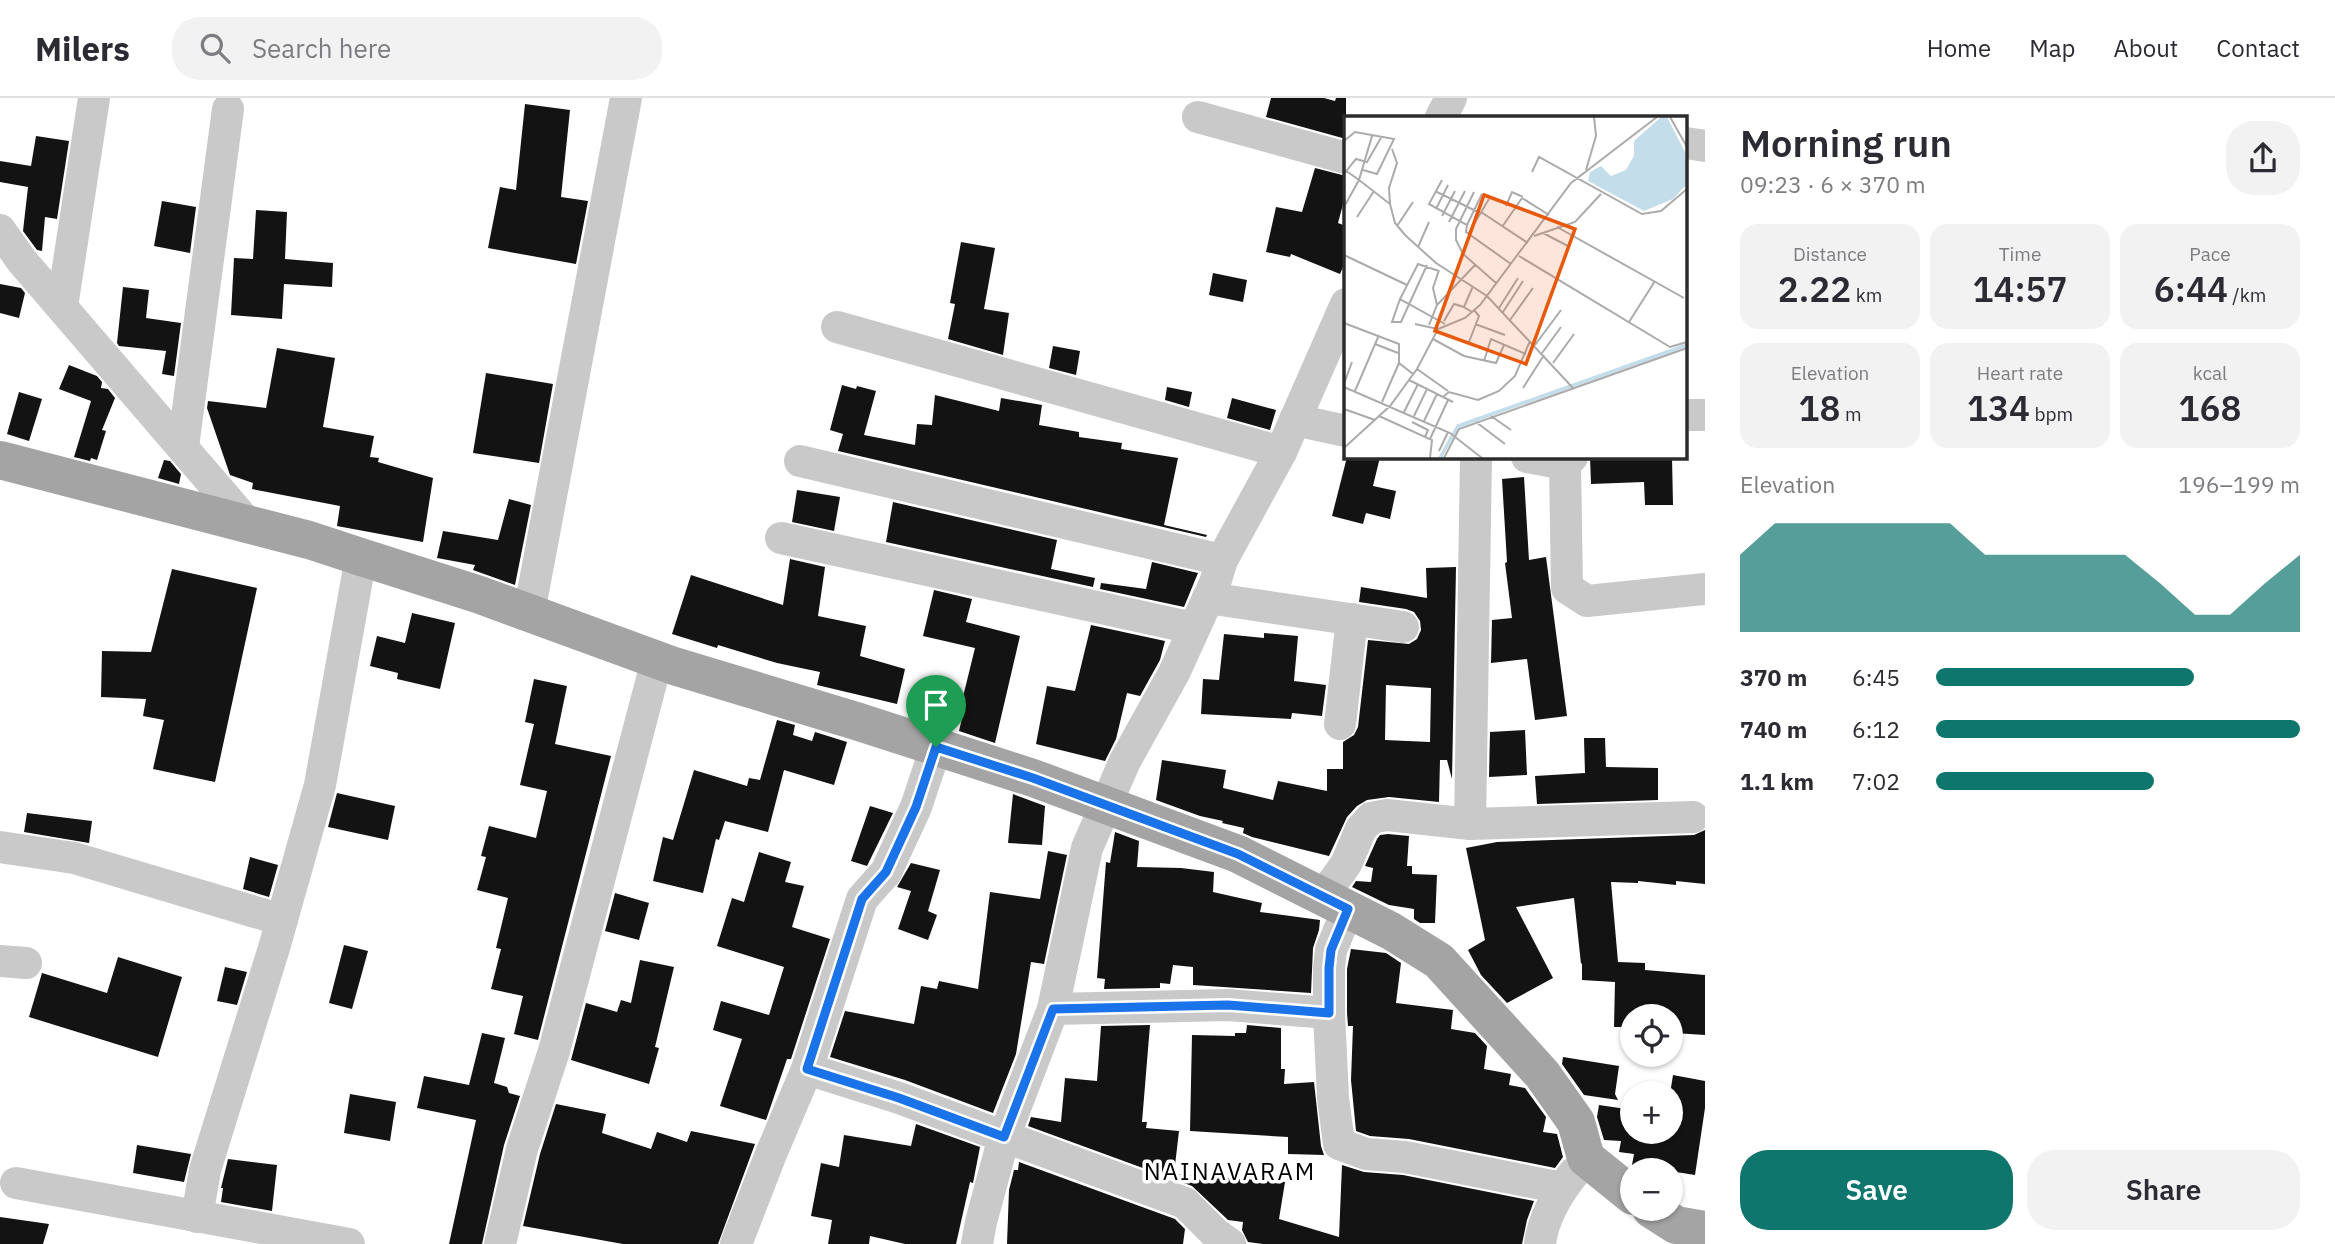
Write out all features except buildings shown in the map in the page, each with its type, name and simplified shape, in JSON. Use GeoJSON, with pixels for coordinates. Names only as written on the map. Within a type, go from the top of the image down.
{"type":"FeatureCollection","features":[{"type":"Feature","properties":{"kind":"main road"},"geometry":{"type":"LineString","coordinates":[[0,460],[248,524],[361,557],[529,613],[657,660],[1033,778],[1238,854],[1391,931],[1439,961],[1542,1074],[1576,1122],[1586,1158],[1620,1185]]}},
{"type":"Feature","properties":{"kind":"street"},"geometry":{"type":"LineString","coordinates":[[62,307],[94,98]]}},
{"type":"Feature","properties":{"kind":"street"},"geometry":{"type":"LineString","coordinates":[[529,613],[626,98]]}},
{"type":"Feature","properties":{"kind":"street"},"geometry":{"type":"LineString","coordinates":[[1442,116],[1451,98]]}},
{"type":"Feature","properties":{"kind":"street"},"geometry":{"type":"LineString","coordinates":[[183,447],[228,109]]}},
{"type":"Feature","properties":{"kind":"street"},"geometry":{"type":"LineString","coordinates":[[1198,117],[1344,157]]}},
{"type":"Feature","properties":{"kind":"street"},"geometry":{"type":"LineString","coordinates":[[0,230],[22,261],[248,524]]}},
{"type":"Feature","properties":{"kind":"street"},"geometry":{"type":"LineString","coordinates":[[977,1244],[1004,1137],[1053,1009],[1087,848],[1125,761],[1174,673],[1222,560],[1281,452],[1344,309]]}},
{"type":"Feature","properties":{"kind":"street"},"geometry":{"type":"LineString","coordinates":[[837,327],[1281,452]]}},
{"type":"Feature","properties":{"kind":"street"},"geometry":{"type":"LineString","coordinates":[[1295,420],[1344,431]]}},
{"type":"Feature","properties":{"kind":"street"},"geometry":{"type":"LineString","coordinates":[[1470,824],[1476,458]]}},
{"type":"Feature","properties":{"kind":"street"},"geometry":{"type":"LineString","coordinates":[[1541,458],[1568,460],[1567,589],[1587,601],[1705,589]]}},
{"type":"Feature","properties":{"kind":"street"},"geometry":{"type":"LineString","coordinates":[[800,461],[1222,560]]}},
{"type":"Feature","properties":{"kind":"street"},"geometry":{"type":"LineString","coordinates":[[781,538],[1193,628]]}},
{"type":"Feature","properties":{"kind":"street"},"geometry":{"type":"LineString","coordinates":[[207,1227],[205,1170],[282,920],[320,785],[361,557]]}},
{"type":"Feature","properties":{"kind":"street"},"geometry":{"type":"LineString","coordinates":[[1208,598],[1403,627]]}},
{"type":"Feature","properties":{"kind":"street"},"geometry":{"type":"LineString","coordinates":[[1340,724],[1352,619]]}},
{"type":"Feature","properties":{"kind":"street"},"geometry":{"type":"LineString","coordinates":[[500,1244],[522,1149],[554,1051],[657,660]]}},
{"type":"Feature","properties":{"kind":"street"},"geometry":{"type":"LineString","coordinates":[[736,1244],[807,1069],[862,899],[886,872],[916,807],[936,747]]}},
{"type":"Feature","properties":{"kind":"street"},"geometry":{"type":"LineString","coordinates":[[1562,1188],[1405,1157],[1366,1154],[1339,1144],[1333,1098],[1329,968],[1335,902],[1346,864],[1361,829],[1371,818],[1387,815],[1470,824],[1693,817]]}},
{"type":"Feature","properties":{"kind":"street"},"geometry":{"type":"LineString","coordinates":[[0,847],[74,858],[282,920]]}},
{"type":"Feature","properties":{"kind":"street"},"geometry":{"type":"LineString","coordinates":[[1053,1009],[1228,1005],[1329,1013]]}},
{"type":"Feature","properties":{"kind":"street"},"geometry":{"type":"LineString","coordinates":[[807,1069],[899,1098],[1185,1203],[1230,1244]]}},
{"type":"Feature","properties":{"kind":"street"},"geometry":{"type":"LineString","coordinates":[[1539,1244],[1542,1230],[1562,1188],[1586,1158]]}},
{"type":"Feature","properties":{"kind":"street"},"geometry":{"type":"LineString","coordinates":[[16,1183],[207,1227],[236,1222],[349,1244]]}},
{"type":"Feature","properties":{"kind":"district","name":"NAINAVARAM"},"geometry":{"type":"Point","coordinates":[1230,1171]}},
{"type":"Feature","properties":{"kind":"route"},"geometry":{"type":"LineString","coordinates":[[936,747],[1033,778],[1238,854],[1348,909],[1331,950],[1329,1013],[1228,1005],[1053,1009],[1004,1137],[899,1098],[807,1069],[862,899],[886,872],[916,807],[936,747]]}}]}
